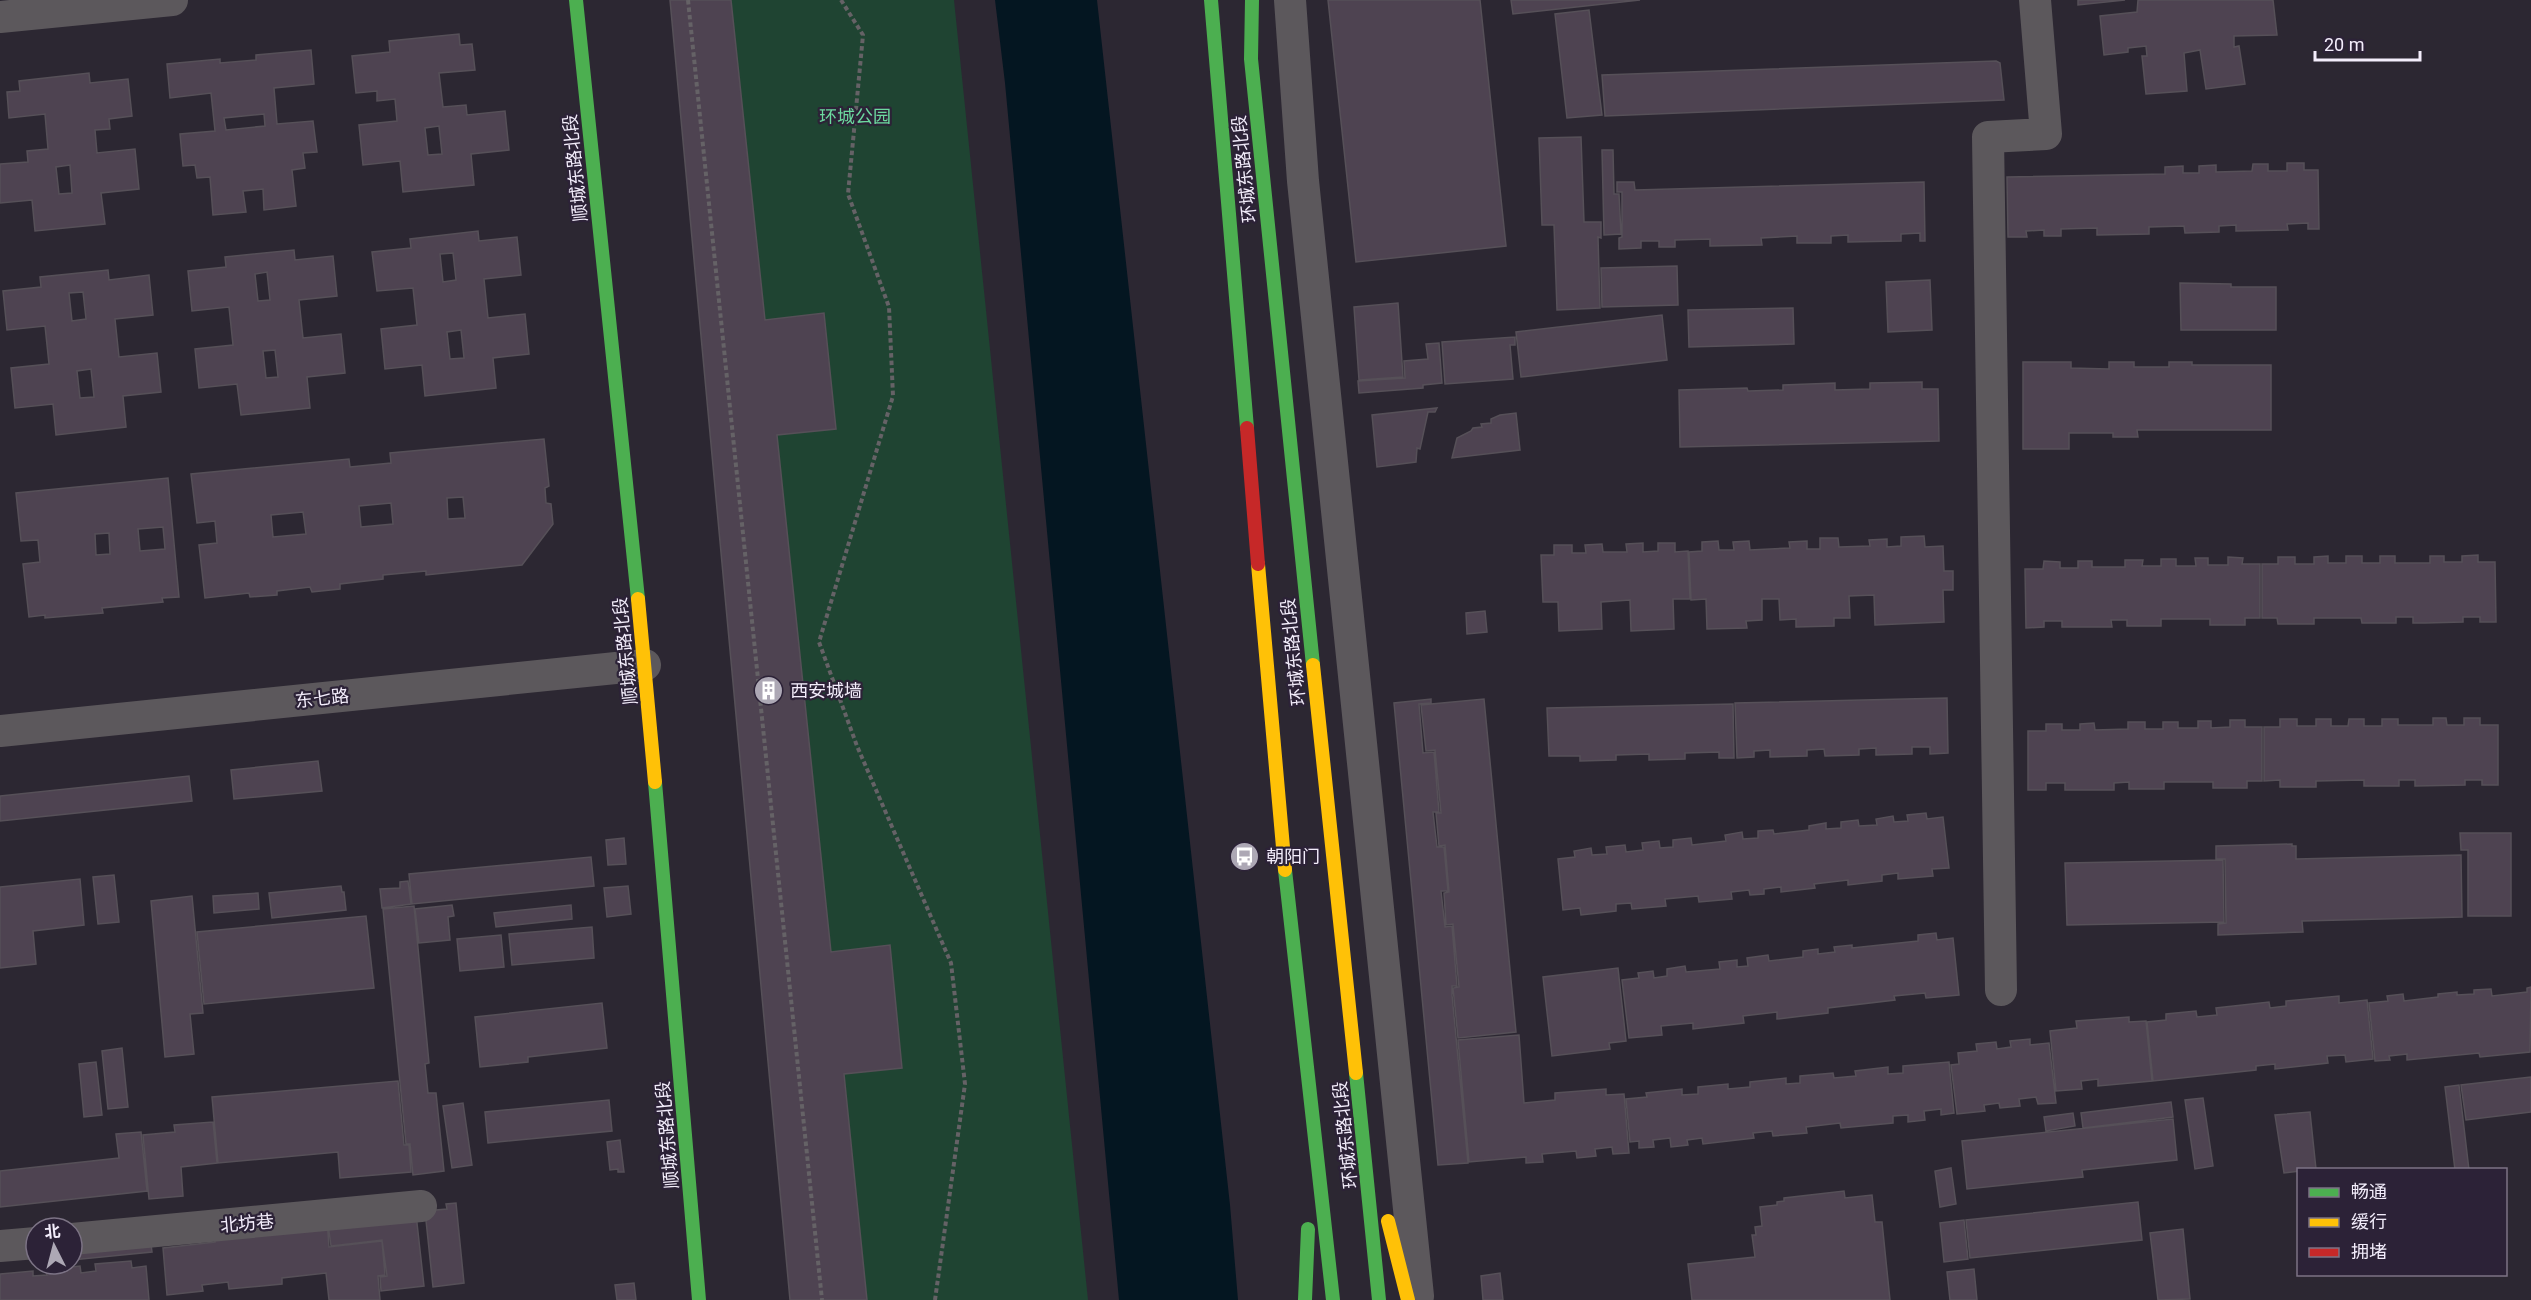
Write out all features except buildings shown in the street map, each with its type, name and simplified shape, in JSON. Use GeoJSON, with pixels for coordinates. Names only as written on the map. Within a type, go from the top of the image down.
{"type":"FeatureCollection","features":[{"type":"Feature","properties":{"kind":"main road","name":"顺城东路北段"},"geometry":{"type":"LineString","coordinates":[[576,0],[645,665],[699,1300]]}},
{"type":"Feature","properties":{"kind":"main road","name":"环城东路北段"},"geometry":{"type":"LineString","coordinates":[[1211,0],[1282,845],[1332,1300]]}},
{"type":"Feature","properties":{"kind":"main road","name":"环城东路北段"},"geometry":{"type":"LineString","coordinates":[[1252,0],[1251,59],[1379,1300]]}},
{"type":"Feature","properties":{"kind":"main road"},"geometry":{"type":"LineString","coordinates":[[1362,1120],[1408,1300]]}},
{"type":"Feature","properties":{"kind":"main road"},"geometry":{"type":"LineString","coordinates":[[1305,1300],[1313,1131]]}},
{"type":"Feature","properties":{"kind":"street"},"geometry":{"type":"LineString","coordinates":[[0,17],[172,0]]}},
{"type":"Feature","properties":{"kind":"street"},"geometry":{"type":"LineString","coordinates":[[1290,0],[1303,181],[1418,1300]]}},
{"type":"Feature","properties":{"kind":"street"},"geometry":{"type":"LineString","coordinates":[[2001,990],[1988,137],[2046,134],[2034,0]]}},
{"type":"Feature","properties":{"kind":"street","name":"东七路"},"geometry":{"type":"LineString","coordinates":[[0,731],[645,665]]}},
{"type":"Feature","properties":{"kind":"street","name":"北坊巷"},"geometry":{"type":"LineString","coordinates":[[84,1238],[422,1206]]}},
{"type":"Feature","properties":{"kind":"street"},"geometry":{"type":"LineString","coordinates":[[0,1246],[24,1244]]}},
{"type":"Feature","properties":{"kind":"path"},"geometry":{"type":"LineString","coordinates":[[688,0],[822,1300]]}},
{"type":"Feature","properties":{"kind":"path"},"geometry":{"type":"LineString","coordinates":[[841,0],[863,35],[848,194],[889,307],[893,396],[819,642],[857,746],[951,963],[965,1084],[935,1300]]}},
{"type":"Feature","properties":{"kind":"green space","name":"环城公园"},"geometry":{"type":"Polygon","coordinates":[[[731,0],[954,0],[1088,1300],[867,1300],[844,1074],[902,1068],[890,946],[831,952],[777,435],[835,429],[824,314],[765,320],[731,0]]]}},
{"type":"Feature","properties":{"kind":"water"},"geometry":{"type":"Polygon","coordinates":[[[995,0],[1097,0],[1230,1205],[1238,1300],[1119,1300],[1005,83],[995,0]]]}},
{"type":"Feature","properties":{"kind":"traffic: fast"},"geometry":{"type":"LineString","coordinates":[[576,0],[638,599]]}},
{"type":"Feature","properties":{"kind":"traffic: fast"},"geometry":{"type":"LineString","coordinates":[[1211,0],[1247,428]]}},
{"type":"Feature","properties":{"kind":"traffic: fast"},"geometry":{"type":"LineString","coordinates":[[1252,0],[1251,59],[1313,665]]}},
{"type":"Feature","properties":{"kind":"traffic: fast"},"geometry":{"type":"LineString","coordinates":[[655,782],[699,1300]]}},
{"type":"Feature","properties":{"kind":"traffic: fast"},"geometry":{"type":"LineString","coordinates":[[1285,870],[1333,1300]]}},
{"type":"Feature","properties":{"kind":"traffic: fast"},"geometry":{"type":"LineString","coordinates":[[1356,1073],[1379,1300]]}},
{"type":"Feature","properties":{"kind":"traffic: fast"},"geometry":{"type":"LineString","coordinates":[[1305,1300],[1308,1229]]}},
{"type":"Feature","properties":{"kind":"traffic: slow"},"geometry":{"type":"LineString","coordinates":[[1258,564],[1285,870]]}},
{"type":"Feature","properties":{"kind":"traffic: slow"},"geometry":{"type":"LineString","coordinates":[[638,599],[655,782]]}},
{"type":"Feature","properties":{"kind":"traffic: slow"},"geometry":{"type":"LineString","coordinates":[[1313,665],[1356,1073]]}},
{"type":"Feature","properties":{"kind":"traffic: slow"},"geometry":{"type":"LineString","coordinates":[[1388,1221],[1408,1300]]}},
{"type":"Feature","properties":{"kind":"traffic: jam"},"geometry":{"type":"LineString","coordinates":[[1247,428],[1258,564]]}},
{"type":"Feature","properties":{"kind":"place","name":"西安城墙"},"geometry":{"type":"Point","coordinates":[769,690]}},
{"type":"Feature","properties":{"kind":"place","name":"朝阳门"},"geometry":{"type":"Point","coordinates":[1245,856]}}]}
